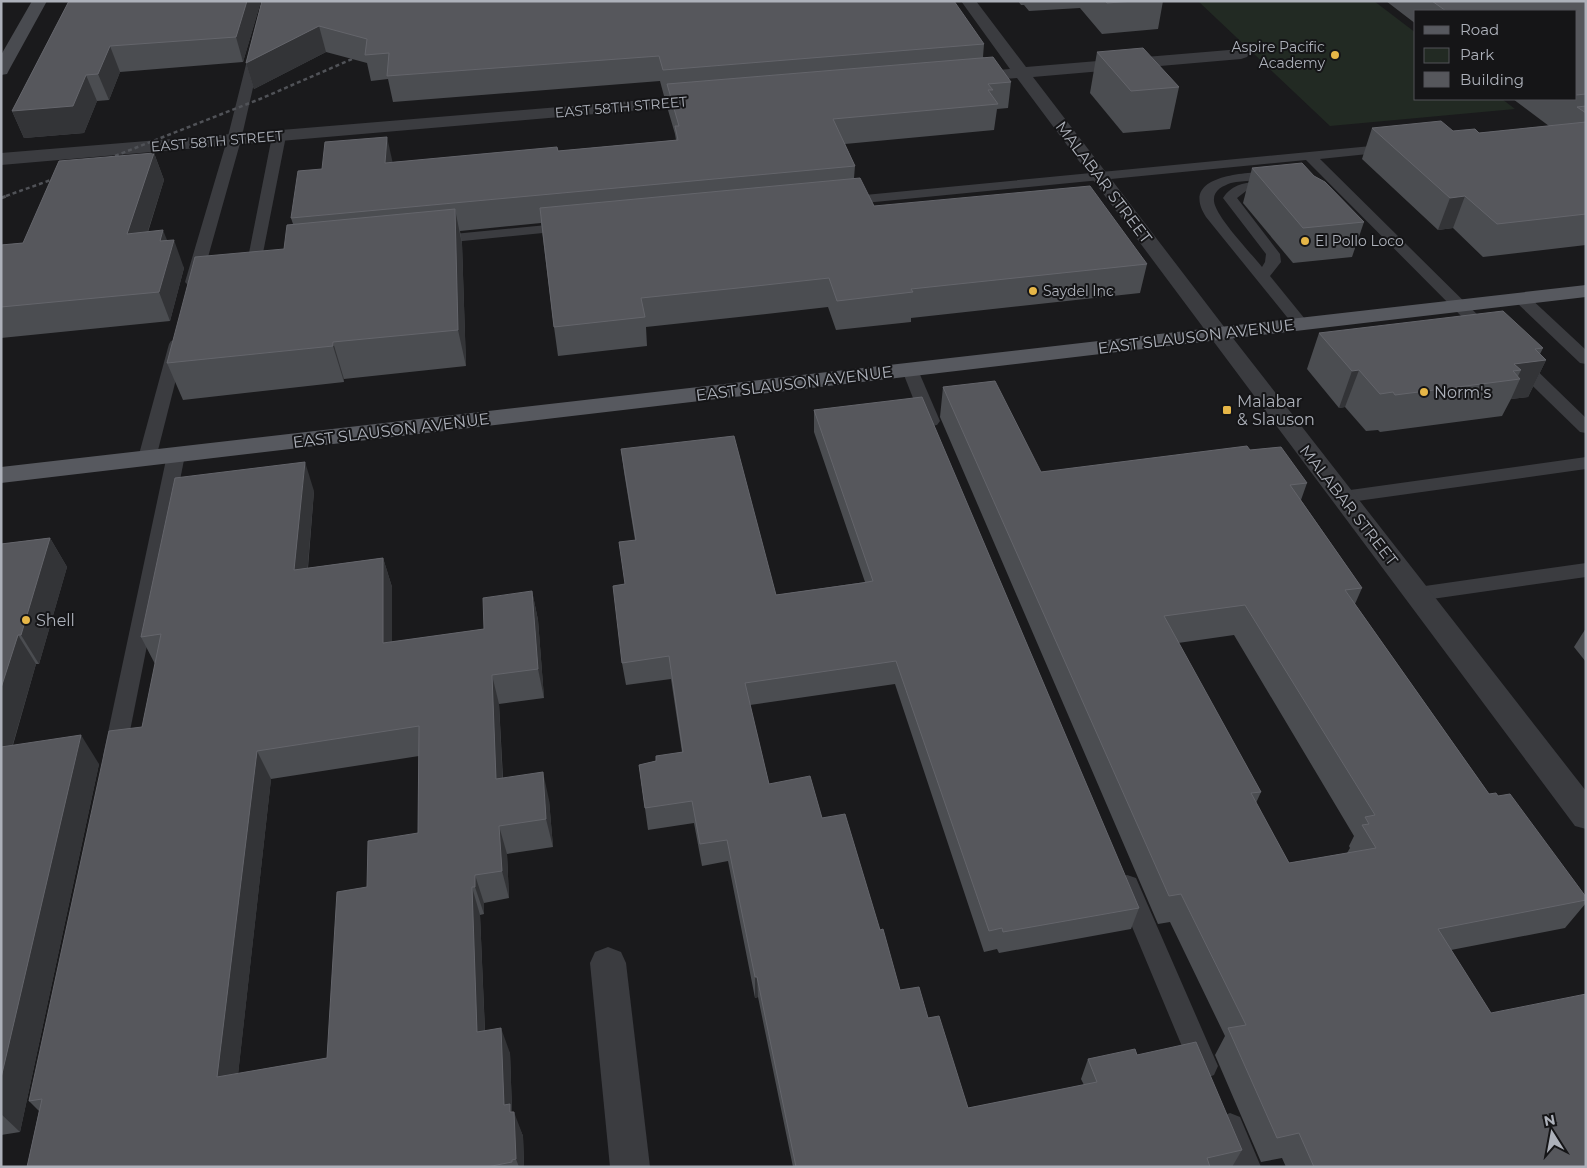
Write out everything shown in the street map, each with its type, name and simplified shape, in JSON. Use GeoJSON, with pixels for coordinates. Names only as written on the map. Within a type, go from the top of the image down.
{"type":"FeatureCollection","features":[{"type":"Feature","properties":{"kind":"main road"},"geometry":{"type":"LineString","coordinates":[[1,70],[40,1]]}},
{"type":"Feature","properties":{"kind":"main road","name":"EAST SLAUSON AVENUE"},"geometry":{"type":"LineString","coordinates":[[1,475],[1586,291]]}},
{"type":"Feature","properties":{"kind":"street","name":"MALABAR STREET"},"geometry":{"type":"LineString","coordinates":[[968,1],[1217,333],[1586,816]]}},
{"type":"Feature","properties":{"kind":"street"},"geometry":{"type":"LineString","coordinates":[[953,79],[1241,54]]}},
{"type":"Feature","properties":{"kind":"street","name":"EAST 58TH STREET"},"geometry":{"type":"LineString","coordinates":[[1,159],[726,98]]}},
{"type":"Feature","properties":{"kind":"street"},"geometry":{"type":"LineString","coordinates":[[608,963],[630,1167]]}},
{"type":"Feature","properties":{"kind":"lane"},"geometry":{"type":"LineString","coordinates":[[189,299],[234,140],[268,1]]}},
{"type":"Feature","properties":{"kind":"lane"},"geometry":{"type":"LineString","coordinates":[[274,256],[250,258],[279,136]]}},
{"type":"Feature","properties":{"kind":"lane"},"geometry":{"type":"LineString","coordinates":[[831,202],[1408,146]]}},
{"type":"Feature","properties":{"kind":"lane"},"geometry":{"type":"LineString","coordinates":[[1309,156],[1319,176],[1459,306],[1586,428]]}},
{"type":"Feature","properties":{"kind":"lane"},"geometry":{"type":"LineString","coordinates":[[1262,276],[1273,262],[1273,254],[1230,198],[1233,192],[1238,189],[1287,179],[1221,181],[1210,186],[1206,196],[1206,205],[1211,214],[1262,276],[1302,324]]}},
{"type":"Feature","properties":{"kind":"lane"},"geometry":{"type":"LineString","coordinates":[[424,241],[583,226]]}},
{"type":"Feature","properties":{"kind":"lane"},"geometry":{"type":"LineString","coordinates":[[198,263],[217,261]]}},
{"type":"Feature","properties":{"kind":"lane"},"geometry":{"type":"LineString","coordinates":[[1522,299],[1586,359]]}},
{"type":"Feature","properties":{"kind":"lane"},"geometry":{"type":"LineString","coordinates":[[147,458],[182,326]]}},
{"type":"Feature","properties":{"kind":"lane"},"geometry":{"type":"LineString","coordinates":[[910,370],[940,443]]}},
{"type":"Feature","properties":{"kind":"lane"},"geometry":{"type":"LineString","coordinates":[[109,777],[176,455]]}},
{"type":"Feature","properties":{"kind":"lane"},"geometry":{"type":"LineString","coordinates":[[1343,497],[1586,463]]}},
{"type":"Feature","properties":{"kind":"lane"},"geometry":{"type":"LineString","coordinates":[[1418,594],[1586,570]]}},
{"type":"Feature","properties":{"kind":"lane"},"geometry":{"type":"LineString","coordinates":[[1118,865],[1212,1084]]}},
{"type":"Feature","properties":{"kind":"lane"},"geometry":{"type":"LineString","coordinates":[[1224,1112],[1247,1167]]}},
{"type":"Feature","properties":{"kind":"green space","name":"Aspire Pacific Academy"},"geometry":{"type":"Polygon","coordinates":[[[1198,1],[1374,1],[1414,31],[1414,100],[1503,100],[1515,109],[1330,126],[1198,1]]]}},
{"type":"Feature","properties":{"kind":"building"},"geometry":{"type":"Polygon","coordinates":[[[69,1],[247,1],[236,37],[110,46],[98,74],[86,75],[73,106],[12,111],[69,1]]]}},
{"type":"Feature","properties":{"kind":"building"},"geometry":{"type":"Polygon","coordinates":[[[262,1],[954,1],[984,44],[663,70],[659,56],[387,76],[389,53],[365,55],[367,39],[319,26],[246,63],[262,1]]]}},
{"type":"Feature","properties":{"kind":"building"},"geometry":{"type":"Polygon","coordinates":[[[1105,1],[1134,1],[1107,3],[1105,1]]]}},
{"type":"Feature","properties":{"kind":"building"},"geometry":{"type":"Polygon","coordinates":[[[1432,1],[1586,1],[1586,94],[1577,95],[1577,10],[1445,10],[1432,1]]]}},
{"type":"Feature","properties":{"kind":"building"},"geometry":{"type":"Polygon","coordinates":[[[1143,48],[1179,87],[1131,91],[1097,52],[1143,48]]]}},
{"type":"Feature","properties":{"kind":"building"},"geometry":{"type":"Polygon","coordinates":[[[993,57],[1011,82],[988,84],[993,90],[988,90],[998,104],[833,119],[855,166],[291,218],[298,171],[322,169],[325,142],[387,137],[385,163],[557,147],[558,151],[678,140],[675,126],[679,126],[667,84],[993,57]]]}},
{"type":"Feature","properties":{"kind":"building"},"geometry":{"type":"Polygon","coordinates":[[[1586,106],[1586,113],[1577,107],[1586,106]]]}},
{"type":"Feature","properties":{"kind":"building"},"geometry":{"type":"Polygon","coordinates":[[[1441,121],[1453,131],[1475,129],[1479,133],[1586,122],[1586,214],[1497,224],[1465,196],[1450,198],[1372,128],[1441,121]]]}},
{"type":"Feature","properties":{"kind":"building"},"geometry":{"type":"Polygon","coordinates":[[[154,153],[127,234],[163,230],[160,241],[174,240],[159,292],[1,307],[1,245],[23,243],[59,161],[154,153]]]}},
{"type":"Feature","properties":{"kind":"building"},"geometry":{"type":"Polygon","coordinates":[[[1302,163],[1314,176],[1325,182],[1364,222],[1303,228],[1252,168],[1302,163]]]}},
{"type":"Feature","properties":{"kind":"building"},"geometry":{"type":"Polygon","coordinates":[[[860,178],[874,206],[1090,186],[1147,264],[911,289],[913,292],[837,301],[829,278],[641,298],[645,317],[554,327],[540,208],[860,178]]]}},
{"type":"Feature","properties":{"kind":"building"},"geometry":{"type":"Polygon","coordinates":[[[455,209],[458,330],[333,342],[333,346],[167,363],[195,257],[284,249],[287,225],[455,209]]]}},
{"type":"Feature","properties":{"kind":"building"},"geometry":{"type":"Polygon","coordinates":[[[1503,311],[1543,348],[1535,349],[1546,360],[1514,364],[1521,370],[1513,371],[1520,379],[1395,395],[1393,392],[1380,394],[1359,370],[1352,371],[1319,333],[1503,311]]]}},
{"type":"Feature","properties":{"kind":"building"},"geometry":{"type":"Polygon","coordinates":[[[995,381],[1041,472],[1247,446],[1250,450],[1281,447],[1307,483],[1290,485],[1362,588],[1345,590],[1489,794],[1496,793],[1498,796],[1510,794],[1586,897],[1586,900],[1438,929],[1491,1013],[1586,994],[1586,1167],[1314,1167],[1299,1133],[1277,1138],[1228,1028],[1246,1025],[1181,894],[1169,896],[943,387],[995,381]],[[1245,605],[1164,616],[1261,792],[1251,793],[1289,863],[1376,848],[1362,825],[1369,824],[1365,817],[1375,815],[1245,605]]]}},
{"type":"Feature","properties":{"kind":"building"},"geometry":{"type":"Polygon","coordinates":[[[922,397],[1139,908],[1003,932],[1002,928],[989,931],[896,661],[745,683],[769,784],[810,776],[822,818],[845,814],[880,930],[883,929],[900,990],[919,987],[928,1018],[939,1016],[968,1108],[1097,1082],[1088,1059],[1135,1049],[1137,1055],[1196,1042],[1242,1150],[1207,1158],[1210,1167],[796,1167],[727,840],[700,844],[692,801],[645,808],[639,765],[656,761],[656,756],[683,752],[669,656],[622,663],[613,586],[625,584],[619,542],[636,540],[621,449],[734,436],[776,595],[862,583],[873,581],[814,410],[922,397]]]}},
{"type":"Feature","properties":{"kind":"building"},"geometry":{"type":"Polygon","coordinates":[[[305,462],[294,570],[383,558],[383,643],[484,629],[483,598],[532,591],[538,669],[492,675],[496,779],[543,772],[546,819],[499,826],[502,871],[475,875],[475,887],[472,887],[477,1032],[501,1028],[504,1105],[510,1104],[510,1112],[514,1112],[516,1159],[512,1160],[512,1162],[487,1167],[27,1167],[42,1099],[29,1101],[109,731],[142,727],[161,634],[141,637],[175,478],[305,462]],[[419,726],[257,751],[217,1077],[327,1058],[337,892],[367,887],[368,841],[418,833],[419,726]]]}},
{"type":"Feature","properties":{"kind":"building"},"geometry":{"type":"Polygon","coordinates":[[[50,538],[21,635],[18,635],[1,688],[1,544],[50,538]]]}},
{"type":"Feature","properties":{"kind":"building"},"geometry":{"type":"Polygon","coordinates":[[[81,735],[1,1078],[1,747],[81,735]]]}},
{"type":"Feature","properties":{"kind":"railway"},"geometry":{"type":"LineString","coordinates":[[102,161],[260,99],[366,53]]}},
{"type":"Feature","properties":{"kind":"railway"},"geometry":{"type":"LineString","coordinates":[[6,196],[62,176]]}},
{"type":"Feature","properties":{"kind":"railway"},"geometry":{"type":"LineString","coordinates":[[1,198],[10,195]]}},
{"type":"Feature","properties":{"kind":"place","name":"Aspire Pacific Academy"},"geometry":{"type":"Point","coordinates":[1335,55]}},
{"type":"Feature","properties":{"kind":"place","name":"El Pollo Loco"},"geometry":{"type":"Point","coordinates":[1305,241]}},
{"type":"Feature","properties":{"kind":"place","name":"Saydel Inc"},"geometry":{"type":"Point","coordinates":[1033,291]}},
{"type":"Feature","properties":{"kind":"place","name":"Norm's"},"geometry":{"type":"Point","coordinates":[1424,392]}},
{"type":"Feature","properties":{"kind":"place","name":"Malabar & Slauson"},"geometry":{"type":"Point","coordinates":[1227,410]}},
{"type":"Feature","properties":{"kind":"place","name":"Shell"},"geometry":{"type":"Point","coordinates":[26,620]}}]}
